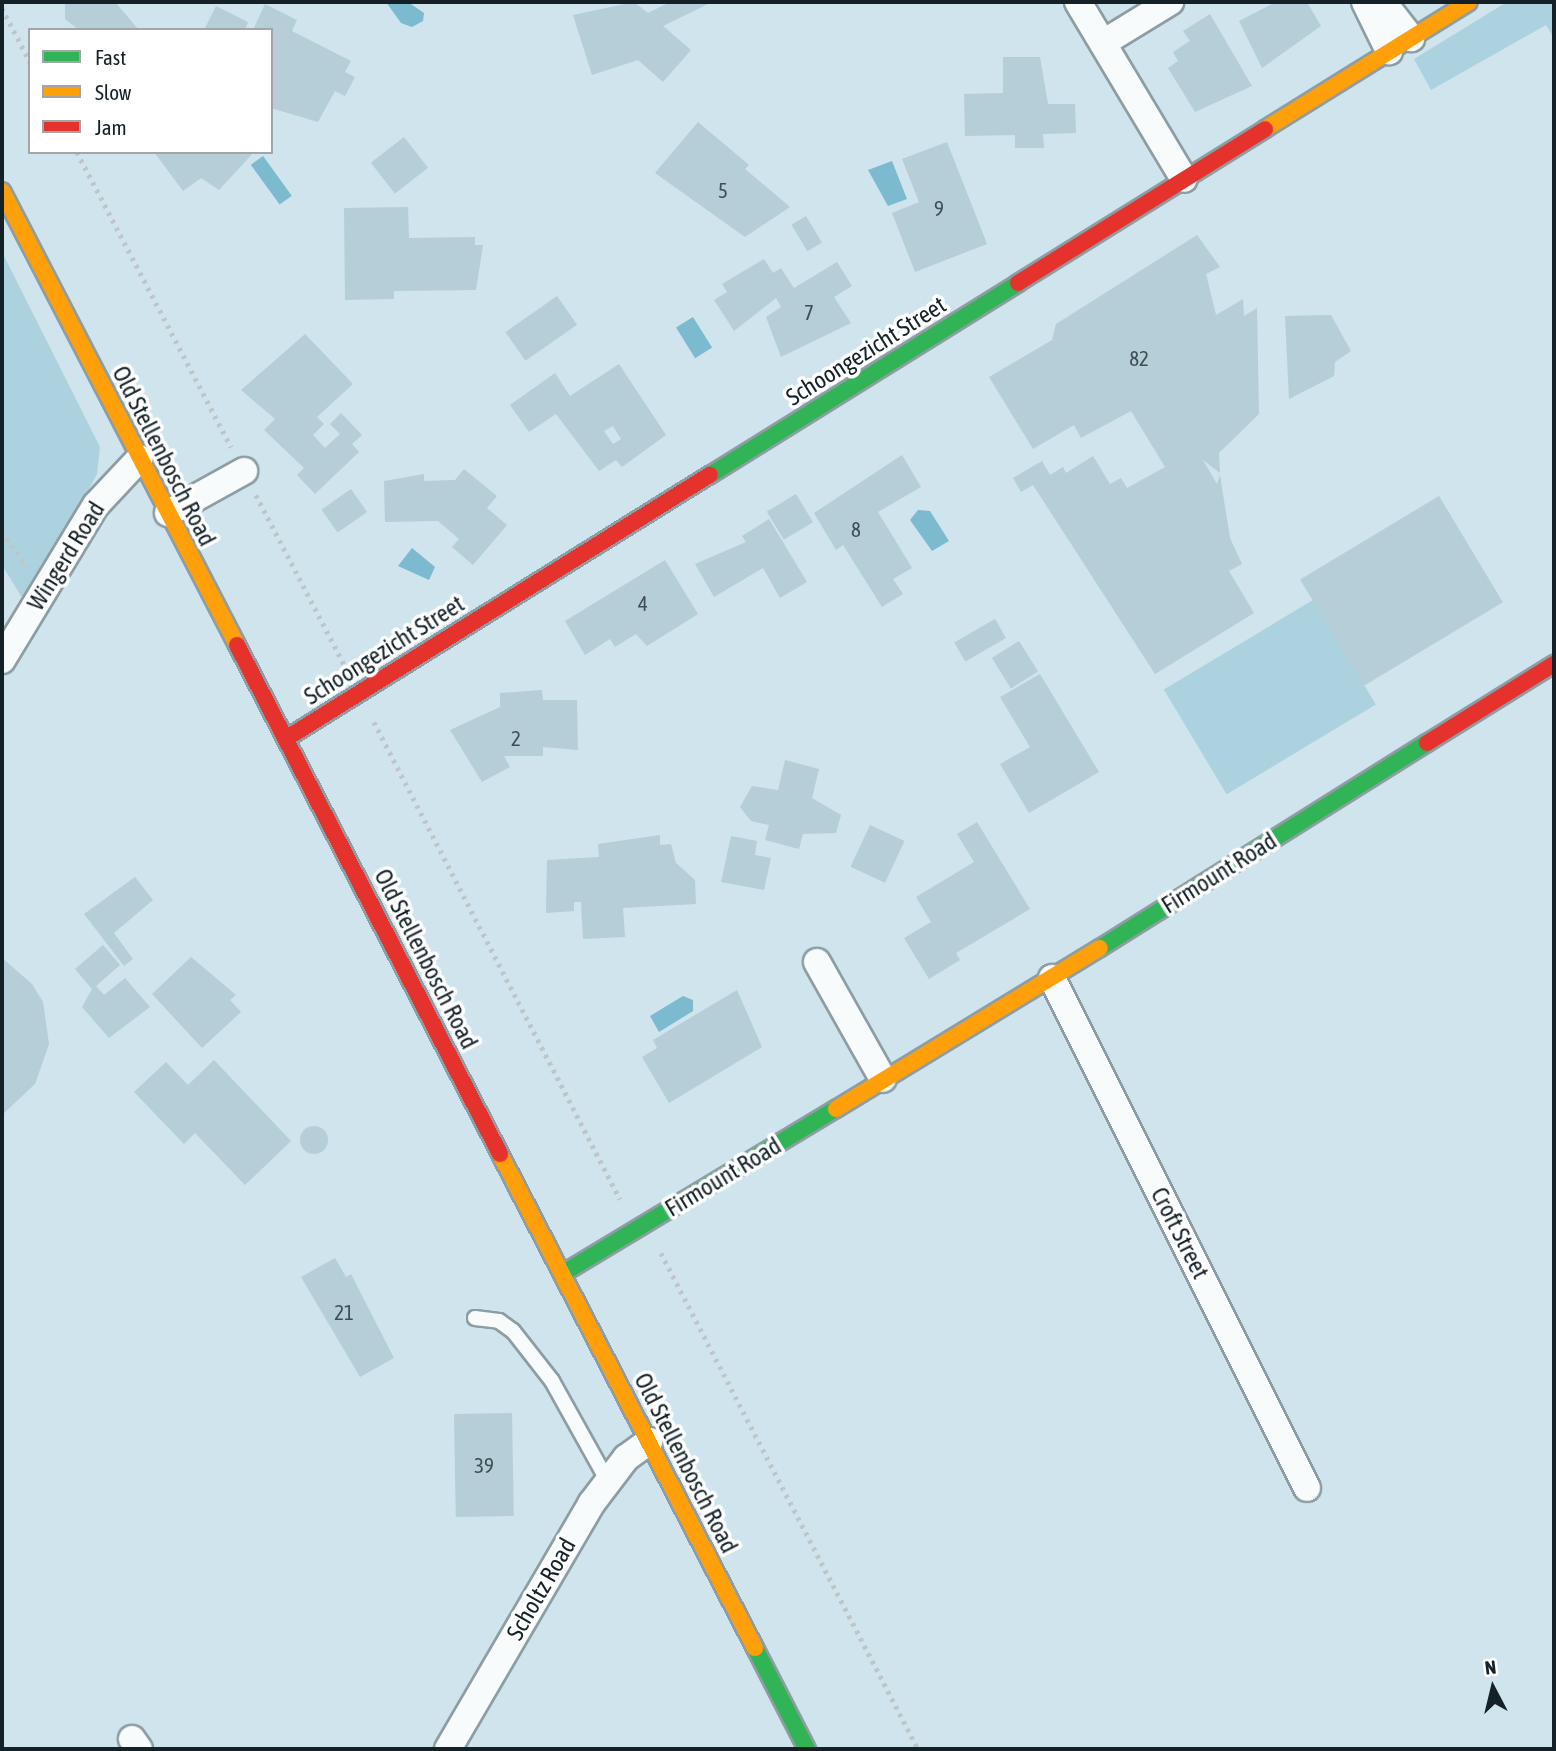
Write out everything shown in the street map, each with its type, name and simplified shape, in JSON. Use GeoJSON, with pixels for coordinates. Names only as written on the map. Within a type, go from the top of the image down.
{"type":"FeatureCollection","features":[{"type":"Feature","properties":{"kind":"street"},"geometry":{"type":"LineString","coordinates":[[1078,2],[1184,179]]}},
{"type":"Feature","properties":{"kind":"street"},"geometry":{"type":"LineString","coordinates":[[1103,43],[1170,2]]}},
{"type":"Feature","properties":{"kind":"street"},"geometry":{"type":"LineString","coordinates":[[1365,2],[1400,44]]}},
{"type":"Feature","properties":{"kind":"street"},"geometry":{"type":"LineString","coordinates":[[1383,2],[1400,44]]}},
{"type":"Feature","properties":{"kind":"street","name":"Schoongezicht Street"},"geometry":{"type":"LineString","coordinates":[[287,738],[1469,2]]}},
{"type":"Feature","properties":{"kind":"street","name":"Old Stellenbosch Road"},"geometry":{"type":"LineString","coordinates":[[2,191],[167,513],[287,738],[807,1749]]}},
{"type":"Feature","properties":{"kind":"street","name":"Wingerd Road"},"geometry":{"type":"LineString","coordinates":[[2,660],[96,505],[140,458]]}},
{"type":"Feature","properties":{"kind":"street"},"geometry":{"type":"LineString","coordinates":[[167,513],[244,471]]}},
{"type":"Feature","properties":{"kind":"street","name":"Firmount Road"},"geometry":{"type":"LineString","coordinates":[[562,1274],[1052,978],[1554,664]]}},
{"type":"Feature","properties":{"kind":"street"},"geometry":{"type":"LineString","coordinates":[[817,962],[883,1079]]}},
{"type":"Feature","properties":{"kind":"street","name":"Croft Street"},"geometry":{"type":"LineString","coordinates":[[1052,978],[1307,1488]]}},
{"type":"Feature","properties":{"kind":"street","name":"Scholtz Road"},"geometry":{"type":"LineString","coordinates":[[448,1749],[607,1480],[649,1441]]}},
{"type":"Feature","properties":{"kind":"lane"},"geometry":{"type":"LineString","coordinates":[[475,1318],[513,1331],[552,1381],[607,1480]]}},
{"type":"Feature","properties":{"kind":"path"},"geometry":{"type":"LineString","coordinates":[[2,8],[28,58]]}},
{"type":"Feature","properties":{"kind":"path"},"geometry":{"type":"LineString","coordinates":[[78,154],[627,1213],[654,1240],[918,1749]]}},
{"type":"Feature","properties":{"kind":"path"},"geometry":{"type":"LineString","coordinates":[[2,531],[44,590]]}},
{"type":"Feature","properties":{"kind":"shaded area"},"geometry":{"type":"Polygon","coordinates":[[[386,2],[408,2],[424,13],[423,21],[412,27],[401,23],[386,2]]]}},
{"type":"Feature","properties":{"kind":"shaded area"},"geometry":{"type":"Polygon","coordinates":[[[1507,2],[1554,2],[1554,38],[1546,25],[1431,90],[1414,59],[1507,2]]]}},
{"type":"Feature","properties":{"kind":"shaded area"},"geometry":{"type":"Polygon","coordinates":[[[263,156],[292,196],[280,204],[251,165],[263,156]]]}},
{"type":"Feature","properties":{"kind":"shaded area"},"geometry":{"type":"Polygon","coordinates":[[[892,161],[907,199],[888,206],[868,170],[892,161]]]}},
{"type":"Feature","properties":{"kind":"shaded area"},"geometry":{"type":"Polygon","coordinates":[[[2,252],[100,447],[97,474],[26,604],[2,565],[2,252]]]}},
{"type":"Feature","properties":{"kind":"shaded area"},"geometry":{"type":"Polygon","coordinates":[[[693,317],[712,348],[695,358],[676,328],[693,317]]]}},
{"type":"Feature","properties":{"kind":"shaded area"},"geometry":{"type":"Polygon","coordinates":[[[918,510],[930,511],[949,541],[932,551],[910,520],[918,510]]]}},
{"type":"Feature","properties":{"kind":"shaded area"},"geometry":{"type":"Polygon","coordinates":[[[412,548],[435,567],[429,580],[398,566],[412,548]]]}},
{"type":"Feature","properties":{"kind":"shaded area"},"geometry":{"type":"Polygon","coordinates":[[[1313,600],[1376,705],[1227,794],[1164,690],[1313,600]]]}},
{"type":"Feature","properties":{"kind":"shaded area"},"geometry":{"type":"Polygon","coordinates":[[[683,996],[693,1000],[693,1011],[659,1032],[650,1016],[683,996]]]}},
{"type":"Feature","properties":{"kind":"building"},"geometry":{"type":"Polygon","coordinates":[[[65,2],[115,2],[137,28],[76,28],[65,19],[65,2]]]}},
{"type":"Feature","properties":{"kind":"building"},"geometry":{"type":"Polygon","coordinates":[[[634,2],[648,13],[670,2],[708,4],[663,26],[691,50],[663,82],[638,60],[592,75],[573,15],[634,2]]]}},
{"type":"Feature","properties":{"kind":"building"},"geometry":{"type":"Polygon","coordinates":[[[1276,2],[1307,2],[1321,26],[1262,68],[1239,21],[1276,2]]]}},
{"type":"Feature","properties":{"kind":"building"},"geometry":{"type":"Polygon","coordinates":[[[265,4],[297,20],[292,31],[351,61],[345,72],[355,77],[345,96],[335,91],[318,122],[273,109],[273,28],[254,28],[265,4]]]}},
{"type":"Feature","properties":{"kind":"building"},"geometry":{"type":"Polygon","coordinates":[[[216,6],[248,22],[246,28],[205,28],[216,6]]]}},
{"type":"Feature","properties":{"kind":"building"},"geometry":{"type":"Polygon","coordinates":[[[1210,14],[1252,86],[1195,112],[1168,68],[1178,61],[1173,52],[1190,41],[1183,31],[1210,14]]]}},
{"type":"Feature","properties":{"kind":"building"},"geometry":{"type":"Polygon","coordinates":[[[1003,57],[1040,57],[1048,104],[1075,104],[1076,133],[1043,134],[1044,148],[1015,148],[1015,135],[965,136],[964,94],[1003,93],[1003,57]]]}},
{"type":"Feature","properties":{"kind":"building"},"geometry":{"type":"Polygon","coordinates":[[[698,122],[749,165],[745,169],[790,207],[745,237],[655,173],[698,122]]]}},
{"type":"Feature","properties":{"kind":"building"},"geometry":{"type":"Polygon","coordinates":[[[404,137],[428,168],[395,194],[371,163],[404,137]]]}},
{"type":"Feature","properties":{"kind":"building"},"geometry":{"type":"Polygon","coordinates":[[[947,142],[987,244],[915,272],[892,213],[919,202],[902,159],[947,142]]]}},
{"type":"Feature","properties":{"kind":"building"},"geometry":{"type":"Polygon","coordinates":[[[155,154],[252,154],[219,190],[201,178],[183,191],[155,154]]]}},
{"type":"Feature","properties":{"kind":"building"},"geometry":{"type":"Polygon","coordinates":[[[408,207],[409,238],[475,237],[475,245],[483,245],[476,290],[394,291],[394,299],[345,300],[344,208],[408,207]]]}},
{"type":"Feature","properties":{"kind":"building"},"geometry":{"type":"Polygon","coordinates":[[[806,216],[822,243],[807,251],[791,225],[806,216]]]}},
{"type":"Feature","properties":{"kind":"building"},"geometry":{"type":"Polygon","coordinates":[[[1197,235],[1220,267],[1206,274],[1216,315],[1243,299],[1244,316],[1257,308],[1259,414],[1219,453],[1220,473],[1203,460],[1217,484],[1220,475],[1230,538],[1242,564],[1229,571],[1254,613],[1155,674],[1033,485],[1021,492],[1013,478],[1042,461],[1050,475],[1063,467],[1066,473],[1093,456],[1110,484],[1121,478],[1127,488],[1165,467],[1131,411],[1081,438],[1074,425],[1033,449],[989,377],[1052,340],[1056,324],[1197,235]]]}},
{"type":"Feature","properties":{"kind":"building"},"geometry":{"type":"Polygon","coordinates":[[[764,259],[773,273],[781,268],[794,288],[837,262],[852,286],[834,297],[851,323],[781,357],[766,317],[781,307],[776,298],[734,331],[714,300],[727,292],[722,284],[764,259]]]}},
{"type":"Feature","properties":{"kind":"building"},"geometry":{"type":"Polygon","coordinates":[[[557,296],[577,325],[525,361],[505,332],[557,296]]]}},
{"type":"Feature","properties":{"kind":"building"},"geometry":{"type":"Polygon","coordinates":[[[1331,315],[1351,351],[1335,362],[1334,376],[1289,399],[1285,316],[1331,315]]]}},
{"type":"Feature","properties":{"kind":"building"},"geometry":{"type":"Polygon","coordinates":[[[305,334],[353,384],[317,417],[324,424],[313,435],[325,448],[340,434],[330,424],[341,413],[362,435],[352,444],[359,452],[315,494],[297,475],[304,468],[264,430],[275,419],[241,390],[305,334]]]}},
{"type":"Feature","properties":{"kind":"building"},"geometry":{"type":"Polygon","coordinates":[[[619,364],[666,435],[622,467],[616,460],[599,471],[556,414],[529,432],[510,405],[555,373],[570,396],[619,364]],[[613,426],[604,431],[613,444],[621,439],[613,426]]]}},
{"type":"Feature","properties":{"kind":"building"},"geometry":{"type":"Polygon","coordinates":[[[902,455],[921,487],[878,512],[912,568],[893,579],[903,594],[882,607],[843,545],[836,550],[814,513],[902,455]]]}},
{"type":"Feature","properties":{"kind":"building"},"geometry":{"type":"Polygon","coordinates":[[[464,469],[497,496],[487,508],[507,525],[473,565],[452,547],[459,539],[438,521],[385,522],[384,481],[424,474],[424,481],[455,480],[464,469]]]}},
{"type":"Feature","properties":{"kind":"building"},"geometry":{"type":"Polygon","coordinates":[[[351,489],[367,512],[338,533],[322,510],[351,489]]]}},
{"type":"Feature","properties":{"kind":"building"},"geometry":{"type":"Polygon","coordinates":[[[796,494],[813,522],[784,540],[767,512],[796,494]]]}},
{"type":"Feature","properties":{"kind":"building"},"geometry":{"type":"Polygon","coordinates":[[[1439,496],[1503,602],[1364,686],[1300,579],[1439,496]]]}},
{"type":"Feature","properties":{"kind":"building"},"geometry":{"type":"Polygon","coordinates":[[[769,519],[807,582],[780,598],[763,568],[714,597],[695,564],[746,542],[742,536],[769,519]]]}},
{"type":"Feature","properties":{"kind":"building"},"geometry":{"type":"Polygon","coordinates":[[[665,560],[698,614],[647,646],[636,634],[615,647],[610,639],[585,655],[565,621],[665,560]]]}},
{"type":"Feature","properties":{"kind":"building"},"geometry":{"type":"Polygon","coordinates":[[[995,619],[1006,638],[965,662],[954,642],[995,619]]]}},
{"type":"Feature","properties":{"kind":"building"},"geometry":{"type":"Polygon","coordinates":[[[1019,641],[1038,672],[1011,688],[992,658],[1019,641]]]}},
{"type":"Feature","properties":{"kind":"building"},"geometry":{"type":"Polygon","coordinates":[[[1040,674],[1099,772],[1029,813],[1000,764],[1030,747],[1000,697],[1040,674]]]}},
{"type":"Feature","properties":{"kind":"building"},"geometry":{"type":"Polygon","coordinates":[[[542,690],[543,700],[577,700],[578,750],[543,747],[543,756],[504,756],[510,767],[482,782],[450,730],[500,707],[500,693],[542,690]]]}},
{"type":"Feature","properties":{"kind":"building"},"geometry":{"type":"Polygon","coordinates":[[[785,760],[819,769],[812,798],[841,815],[836,833],[803,834],[799,849],[765,840],[769,825],[751,821],[740,807],[752,786],[778,790],[785,760]]]}},
{"type":"Feature","properties":{"kind":"building"},"geometry":{"type":"Polygon","coordinates":[[[977,822],[1030,909],[956,953],[960,960],[929,979],[904,938],[931,922],[916,897],[974,862],[957,834],[977,822]]]}},
{"type":"Feature","properties":{"kind":"building"},"geometry":{"type":"Polygon","coordinates":[[[870,825],[904,841],[885,883],[851,867],[870,825]]]}},
{"type":"Feature","properties":{"kind":"building"},"geometry":{"type":"Polygon","coordinates":[[[660,835],[660,845],[671,844],[676,863],[695,880],[696,904],[623,908],[625,937],[583,939],[581,902],[574,902],[574,911],[546,913],[547,860],[599,857],[598,844],[660,835]]]}},
{"type":"Feature","properties":{"kind":"building"},"geometry":{"type":"Polygon","coordinates":[[[731,836],[757,841],[755,855],[771,858],[764,890],[721,882],[731,836]]]}},
{"type":"Feature","properties":{"kind":"building"},"geometry":{"type":"Polygon","coordinates":[[[135,877],[153,900],[114,933],[133,959],[124,966],[84,914],[135,877]]]}},
{"type":"Feature","properties":{"kind":"building"},"geometry":{"type":"Polygon","coordinates":[[[103,945],[120,965],[96,986],[104,995],[125,978],[150,1007],[109,1038],[82,1007],[92,989],[75,969],[103,945]]]}},
{"type":"Feature","properties":{"kind":"building"},"geometry":{"type":"Polygon","coordinates":[[[191,957],[236,995],[230,1000],[241,1012],[202,1048],[152,994],[191,957]]]}},
{"type":"Feature","properties":{"kind":"building"},"geometry":{"type":"Polygon","coordinates":[[[2,958],[32,984],[43,1002],[49,1044],[35,1084],[2,1115],[2,958]]]}},
{"type":"Feature","properties":{"kind":"building"},"geometry":{"type":"Polygon","coordinates":[[[737,990],[762,1047],[669,1103],[642,1057],[657,1048],[653,1040],[737,990]]]}},
{"type":"Feature","properties":{"kind":"building"},"geometry":{"type":"Polygon","coordinates":[[[214,1060],[291,1141],[245,1185],[195,1133],[184,1144],[134,1092],[166,1062],[188,1085],[214,1060]]]}},
{"type":"Feature","properties":{"kind":"building"},"geometry":{"type":"Polygon","coordinates":[[[314,1126],[324,1130],[328,1140],[324,1150],[314,1154],[304,1150],[300,1140],[304,1130],[314,1126]]]}},
{"type":"Feature","properties":{"kind":"building"},"geometry":{"type":"Polygon","coordinates":[[[335,1258],[346,1277],[351,1274],[394,1358],[360,1377],[301,1277],[335,1258]]]}},
{"type":"Feature","properties":{"kind":"building"},"geometry":{"type":"Polygon","coordinates":[[[512,1413],[514,1516],[456,1517],[454,1414],[512,1413]]]}},
{"type":"Feature","properties":{"kind":"traffic: fast"},"geometry":{"type":"LineString","coordinates":[[710,475],[1018,283]]}},
{"type":"Feature","properties":{"kind":"traffic: fast"},"geometry":{"type":"LineString","coordinates":[[1100,948],[1427,743]]}},
{"type":"Feature","properties":{"kind":"traffic: fast"},"geometry":{"type":"LineString","coordinates":[[562,1274],[836,1109]]}},
{"type":"Feature","properties":{"kind":"traffic: fast"},"geometry":{"type":"LineString","coordinates":[[755,1648],[807,1749]]}},
{"type":"Feature","properties":{"kind":"traffic: slow"},"geometry":{"type":"LineString","coordinates":[[1265,129],[1469,2]]}},
{"type":"Feature","properties":{"kind":"traffic: slow"},"geometry":{"type":"LineString","coordinates":[[2,191],[237,645]]}},
{"type":"Feature","properties":{"kind":"traffic: slow"},"geometry":{"type":"LineString","coordinates":[[836,1109],[1100,948]]}},
{"type":"Feature","properties":{"kind":"traffic: slow"},"geometry":{"type":"LineString","coordinates":[[500,1154],[755,1648]]}},
{"type":"Feature","properties":{"kind":"traffic: jam"},"geometry":{"type":"LineString","coordinates":[[1018,283],[1265,129]]}},
{"type":"Feature","properties":{"kind":"traffic: jam"},"geometry":{"type":"LineString","coordinates":[[287,738],[710,475]]}},
{"type":"Feature","properties":{"kind":"traffic: jam"},"geometry":{"type":"LineString","coordinates":[[237,645],[500,1154]]}},
{"type":"Feature","properties":{"kind":"traffic: jam"},"geometry":{"type":"LineString","coordinates":[[1427,743],[1554,664]]}}]}
